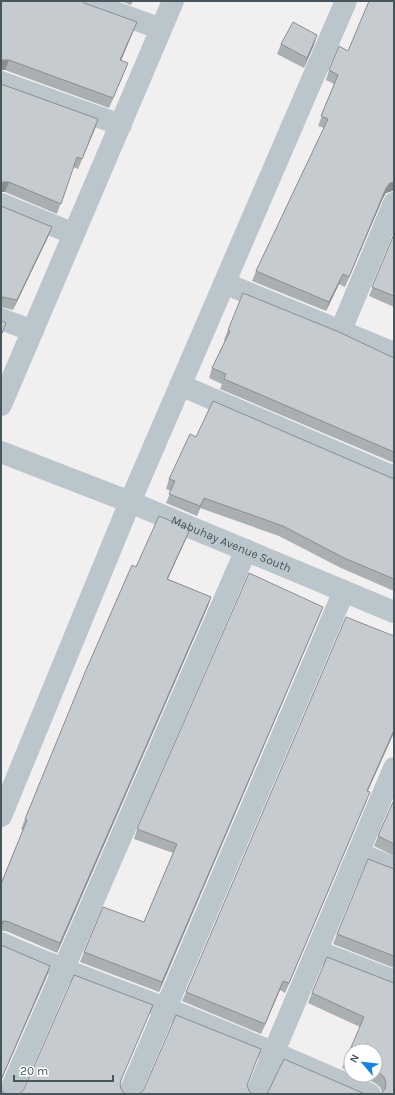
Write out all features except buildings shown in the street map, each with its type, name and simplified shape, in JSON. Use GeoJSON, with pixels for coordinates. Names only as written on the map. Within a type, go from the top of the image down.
{"type":"FeatureCollection","features":[{"type":"Feature","properties":{"kind":"street"},"geometry":{"type":"LineString","coordinates":[[85,1],[161,29]]}},
{"type":"Feature","properties":{"kind":"street"},"geometry":{"type":"LineString","coordinates":[[1,405],[173,1]]}},
{"type":"Feature","properties":{"kind":"street"},"geometry":{"type":"LineString","coordinates":[[1,816],[130,502],[346,1]]}},
{"type":"Feature","properties":{"kind":"street"},"geometry":{"type":"LineString","coordinates":[[1,82],[121,125]]}},
{"type":"Feature","properties":{"kind":"street"},"geometry":{"type":"LineString","coordinates":[[341,330],[394,203]]}},
{"type":"Feature","properties":{"kind":"street"},"geometry":{"type":"LineString","coordinates":[[1,204],[74,234]]}},
{"type":"Feature","properties":{"kind":"street"},"geometry":{"type":"LineString","coordinates":[[224,283],[341,330],[394,354]]}},
{"type":"Feature","properties":{"kind":"street"},"geometry":{"type":"LineString","coordinates":[[1,319],[33,332]]}},
{"type":"Feature","properties":{"kind":"street"},"geometry":{"type":"LineString","coordinates":[[180,385],[394,477]]}},
{"type":"Feature","properties":{"kind":"street","name":"Mabuhay Avenue South"},"geometry":{"type":"LineString","coordinates":[[1,452],[130,502],[394,612]]}},
{"type":"Feature","properties":{"kind":"street"},"geometry":{"type":"LineString","coordinates":[[9,1094],[246,550]]}},
{"type":"Feature","properties":{"kind":"street"},"geometry":{"type":"LineString","coordinates":[[129,1094],[344,591]]}},
{"type":"Feature","properties":{"kind":"street"},"geometry":{"type":"LineString","coordinates":[[256,1094],[394,768]]}},
{"type":"Feature","properties":{"kind":"street"},"geometry":{"type":"LineString","coordinates":[[358,853],[394,868]]}},
{"type":"Feature","properties":{"kind":"street"},"geometry":{"type":"LineString","coordinates":[[1,943],[64,970],[165,1008],[274,1052],[370,1094]]}},
{"type":"Feature","properties":{"kind":"street"},"geometry":{"type":"LineString","coordinates":[[317,951],[394,982]]}}]}
